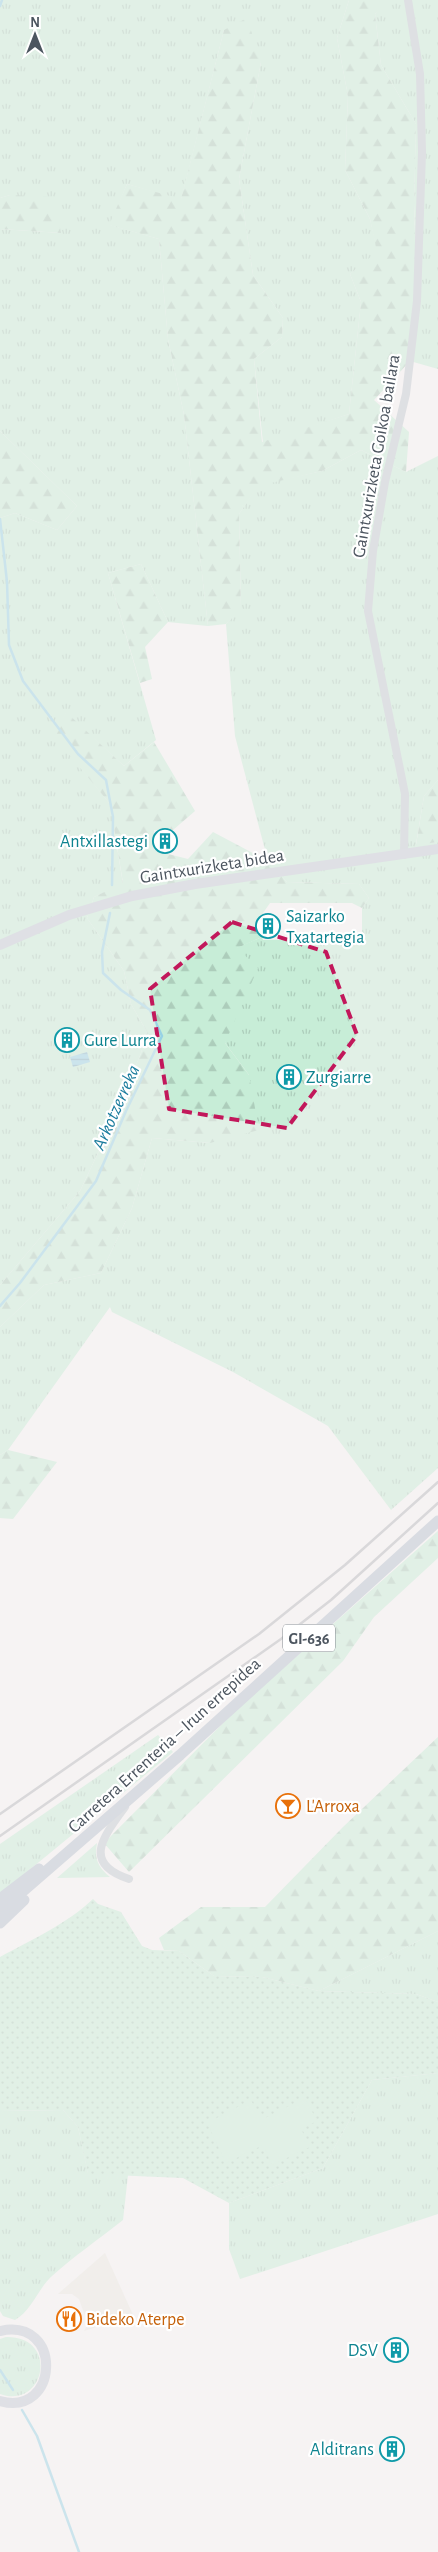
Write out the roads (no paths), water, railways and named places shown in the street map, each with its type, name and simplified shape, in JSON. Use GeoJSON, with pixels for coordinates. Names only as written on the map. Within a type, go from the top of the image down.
{"type":"FeatureCollection","features":[{"type":"Feature","properties":{"kind":"main road","name":"Gaintxurizketa bidea"},"geometry":{"type":"LineString","coordinates":[[0,945],[69,915],[132,896],[214,881],[438,849]]}},
{"type":"Feature","properties":{"kind":"main road","name":"Carretera Errenteria – Irun errepidea"},"geometry":{"type":"LineString","coordinates":[[0,1911],[134,1796],[438,1522]]}},
{"type":"Feature","properties":{"kind":"main road"},"geometry":{"type":"LineString","coordinates":[[0,1899],[52,1858],[70,1851]]}},
{"type":"Feature","properties":{"kind":"main road"},"geometry":{"type":"LineString","coordinates":[[0,1923],[44,1882],[47,1871]]}},
{"type":"Feature","properties":{"kind":"main road"},"geometry":{"type":"LineString","coordinates":[[0,2322],[29,2335],[42,2347],[47,2360],[47,2374],[41,2387],[31,2397],[18,2402],[0,2402]]}},
{"type":"Feature","properties":{"kind":"main road"},"geometry":{"type":"LineString","coordinates":[[0,2331],[16,2330]]}},
{"type":"Feature","properties":{"kind":"street","name":"Gaintxurizketa Goikoa bailara"},"geometry":{"type":"LineString","coordinates":[[404,855],[405,794],[368,611],[372,552],[385,482],[406,394],[417,301],[422,142],[420,74],[408,0]]}},
{"type":"Feature","properties":{"kind":"street"},"geometry":{"type":"LineString","coordinates":[[129,1879],[106,1869],[101,1859],[100,1846],[134,1796]]}},
{"type":"Feature","properties":{"kind":"water"},"geometry":{"type":"Polygon","coordinates":[[[87,1052],[90,1062],[73,1067],[70,1057],[87,1052]]]}},
{"type":"Feature","properties":{"kind":"waterway","name":"Arkotzerreka"},"geometry":{"type":"LineString","coordinates":[[0,6],[2,0]]}},
{"type":"Feature","properties":{"kind":"waterway","name":"Arkotzerreka"},"geometry":{"type":"LineString","coordinates":[[0,519],[7,582],[9,645],[23,681],[78,754],[106,780],[113,817],[112,885]]}},
{"type":"Feature","properties":{"kind":"waterway","name":"Arkotzerreka"},"geometry":{"type":"LineString","coordinates":[[0,1306],[20,1283],[96,1181],[126,1111],[162,1036],[150,1010],[121,990],[103,973],[102,952],[110,913]]}},
{"type":"Feature","properties":{"kind":"waterway"},"geometry":{"type":"LineString","coordinates":[[0,2370],[13,2390]]}},
{"type":"Feature","properties":{"kind":"waterway"},"geometry":{"type":"LineString","coordinates":[[22,2410],[37,2436],[79,2552]]}},
{"type":"Feature","properties":{"kind":"railway"},"geometry":{"type":"LineString","coordinates":[[0,1814],[259,1634],[345,1565],[438,1482]]}},
{"type":"Feature","properties":{"kind":"railway"},"geometry":{"type":"LineString","coordinates":[[0,1836],[281,1639],[331,1600],[438,1503]]}},
{"type":"Feature","properties":{"kind":"place","name":"Antxillastegi"},"geometry":{"type":"Point","coordinates":[165,841]}},
{"type":"Feature","properties":{"kind":"place","name":"Saizarko Txatartegia"},"geometry":{"type":"Point","coordinates":[268,926]}},
{"type":"Feature","properties":{"kind":"place","name":"Gure Lurra"},"geometry":{"type":"Point","coordinates":[67,1040]}},
{"type":"Feature","properties":{"kind":"place","name":"Zurgiarre"},"geometry":{"type":"Point","coordinates":[289,1077]}},
{"type":"Feature","properties":{"kind":"place","name":"L'Arroxa"},"geometry":{"type":"Point","coordinates":[288,1806]}},
{"type":"Feature","properties":{"kind":"place","name":"Bideko Aterpe"},"geometry":{"type":"Point","coordinates":[69,2319]}},
{"type":"Feature","properties":{"kind":"place","name":"DSV"},"geometry":{"type":"Point","coordinates":[396,2350]}},
{"type":"Feature","properties":{"kind":"place","name":"Alditrans"},"geometry":{"type":"Point","coordinates":[392,2449]}}]}
